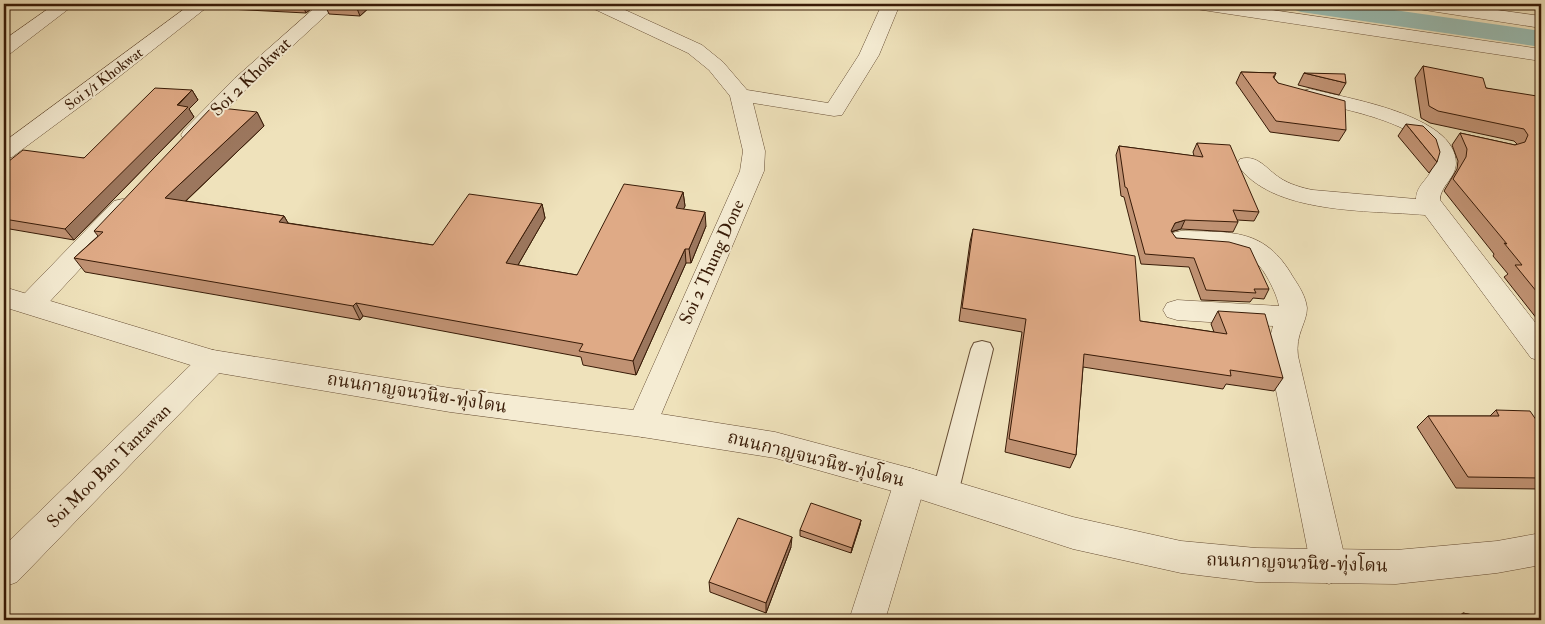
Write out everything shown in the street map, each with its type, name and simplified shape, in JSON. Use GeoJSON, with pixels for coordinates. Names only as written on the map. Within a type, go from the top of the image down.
{"type":"FeatureCollection","features":[{"type":"Feature","properties":{"kind":"street"},"geometry":{"type":"LineString","coordinates":[[4,49],[66,4]]}},
{"type":"Feature","properties":{"kind":"street","name":"Soi 1/1 Khokwat"},"geometry":{"type":"LineString","coordinates":[[4,152],[94,87],[202,4]]}},
{"type":"Feature","properties":{"kind":"street","name":"Soi 2 Khokwat"},"geometry":{"type":"LineString","coordinates":[[180,148],[241,84],[329,4]]}},
{"type":"Feature","properties":{"kind":"street"},"geometry":{"type":"LineString","coordinates":[[598,4],[695,49],[716,66],[740,95],[834,110],[869,55],[891,4]]}},
{"type":"Feature","properties":{"kind":"street"},"geometry":{"type":"LineString","coordinates":[[1196,4],[1541,55]]}},
{"type":"Feature","properties":{"kind":"street"},"geometry":{"type":"LineString","coordinates":[[1418,4],[1541,22]]}},
{"type":"Feature","properties":{"kind":"street"},"geometry":{"type":"LineString","coordinates":[[1533,4],[1541,11]]}},
{"type":"Feature","properties":{"kind":"street"},"geometry":{"type":"LineString","coordinates":[[1290,90],[1390,115],[1423,130],[1460,138]]}},
{"type":"Feature","properties":{"kind":"street","name":"Soi 2 Thung Done"},"geometry":{"type":"LineString","coordinates":[[642,424],[752,171],[754,151],[740,95]]}},
{"type":"Feature","properties":{"kind":"street"},"geometry":{"type":"LineString","coordinates":[[1423,130],[1440,147],[1445,163],[1442,175],[1428,191],[1432,208],[1541,350]]}},
{"type":"Feature","properties":{"kind":"street"},"geometry":{"type":"LineString","coordinates":[[1248,164],[1277,187],[1306,197],[1432,208]]}},
{"type":"Feature","properties":{"kind":"street"},"geometry":{"type":"LineString","coordinates":[[17,301],[139,190]]}},
{"type":"Feature","properties":{"kind":"street"},"geometry":{"type":"LineString","coordinates":[[1181,239],[1228,241],[1254,247],[1265,255],[1280,274],[1293,306],[1292,317],[1284,336],[1284,360],[1329,567]]}},
{"type":"Feature","properties":{"kind":"street","name":"ถนนกาญจนวนิช-ทุ่งโดน"},"geometry":{"type":"LineString","coordinates":[[17,301],[213,361],[450,400],[642,424],[775,445],[910,482],[1073,533],[1147,551],[1181,557],[1256,565],[1396,567],[1451,562],[1541,549]]}},
{"type":"Feature","properties":{"kind":"street"},"geometry":{"type":"LineString","coordinates":[[1177,310],[1292,317]]}},
{"type":"Feature","properties":{"kind":"street","name":"Soi Moo Ban Tantawan"},"geometry":{"type":"LineString","coordinates":[[4,570],[213,361]]}},
{"type":"Feature","properties":{"kind":"street"},"geometry":{"type":"LineString","coordinates":[[867,620],[910,482]]}},
{"type":"Feature","properties":{"kind":"lane"},"geometry":{"type":"LineString","coordinates":[[945,494],[982,349]]}},
{"type":"Feature","properties":{"kind":"building"},"geometry":{"type":"Polygon","coordinates":[[[326,4],[359,4],[356,6],[326,4]]]}},
{"type":"Feature","properties":{"kind":"building"},"geometry":{"type":"Polygon","coordinates":[[[1423,66],[1483,78],[1486,88],[1537,96],[1541,100],[1541,297],[1515,265],[1522,265],[1504,243],[1507,244],[1453,179],[1466,157],[1467,149],[1460,133],[1515,145],[1525,142],[1528,135],[1524,129],[1438,111],[1429,106],[1423,66]]]}},
{"type":"Feature","properties":{"kind":"building"},"geometry":{"type":"Polygon","coordinates":[[[1241,72],[1276,73],[1273,77],[1278,83],[1345,101],[1346,130],[1276,121],[1241,72]]]}},
{"type":"Feature","properties":{"kind":"building"},"geometry":{"type":"Polygon","coordinates":[[[1304,73],[1345,74],[1346,83],[1304,73]]]}},
{"type":"Feature","properties":{"kind":"building"},"geometry":{"type":"Polygon","coordinates":[[[155,88],[192,90],[177,105],[188,107],[65,229],[4,219],[4,165],[23,150],[84,158],[155,88]]]}},
{"type":"Feature","properties":{"kind":"building"},"geometry":{"type":"Polygon","coordinates":[[[212,107],[257,112],[165,198],[284,216],[279,222],[433,245],[469,194],[542,204],[506,263],[577,275],[624,184],[683,192],[676,208],[705,212],[689,249],[685,249],[633,361],[579,351],[583,344],[356,303],[353,306],[74,258],[103,232],[94,231],[212,107]]]}},
{"type":"Feature","properties":{"kind":"building"},"geometry":{"type":"Polygon","coordinates":[[[1406,124],[1423,126],[1436,139],[1440,152],[1437,162],[1406,124]]]}},
{"type":"Feature","properties":{"kind":"building"},"geometry":{"type":"Polygon","coordinates":[[[1197,143],[1230,145],[1259,212],[1233,210],[1238,222],[1185,220],[1175,223],[1171,231],[1176,238],[1229,242],[1250,248],[1269,289],[1254,289],[1256,293],[1206,290],[1194,258],[1145,254],[1127,188],[1125,187],[1119,146],[1203,157],[1197,143]]]}},
{"type":"Feature","properties":{"kind":"building"},"geometry":{"type":"Polygon","coordinates":[[[973,229],[1135,256],[1140,321],[1227,334],[1218,311],[1265,314],[1283,378],[1230,370],[1231,376],[1084,354],[1076,455],[1009,439],[1026,319],[962,308],[973,229]]]}},
{"type":"Feature","properties":{"kind":"building"},"geometry":{"type":"Polygon","coordinates":[[[1496,410],[1530,411],[1541,427],[1541,478],[1468,477],[1428,416],[1499,416],[1496,410]]]}},
{"type":"Feature","properties":{"kind":"building"},"geometry":{"type":"Polygon","coordinates":[[[811,503],[861,520],[852,548],[800,530],[811,503]]]}},
{"type":"Feature","properties":{"kind":"building"},"geometry":{"type":"Polygon","coordinates":[[[738,518],[792,537],[766,603],[709,582],[738,518]]]}},
{"type":"Feature","properties":{"kind":"building"},"geometry":{"type":"Polygon","coordinates":[[[1463,613],[1497,620],[1465,620],[1463,613]]]}},
{"type":"Feature","properties":{"kind":"waterway"},"geometry":{"type":"LineString","coordinates":[[1301,4],[1541,39]]}}]}
